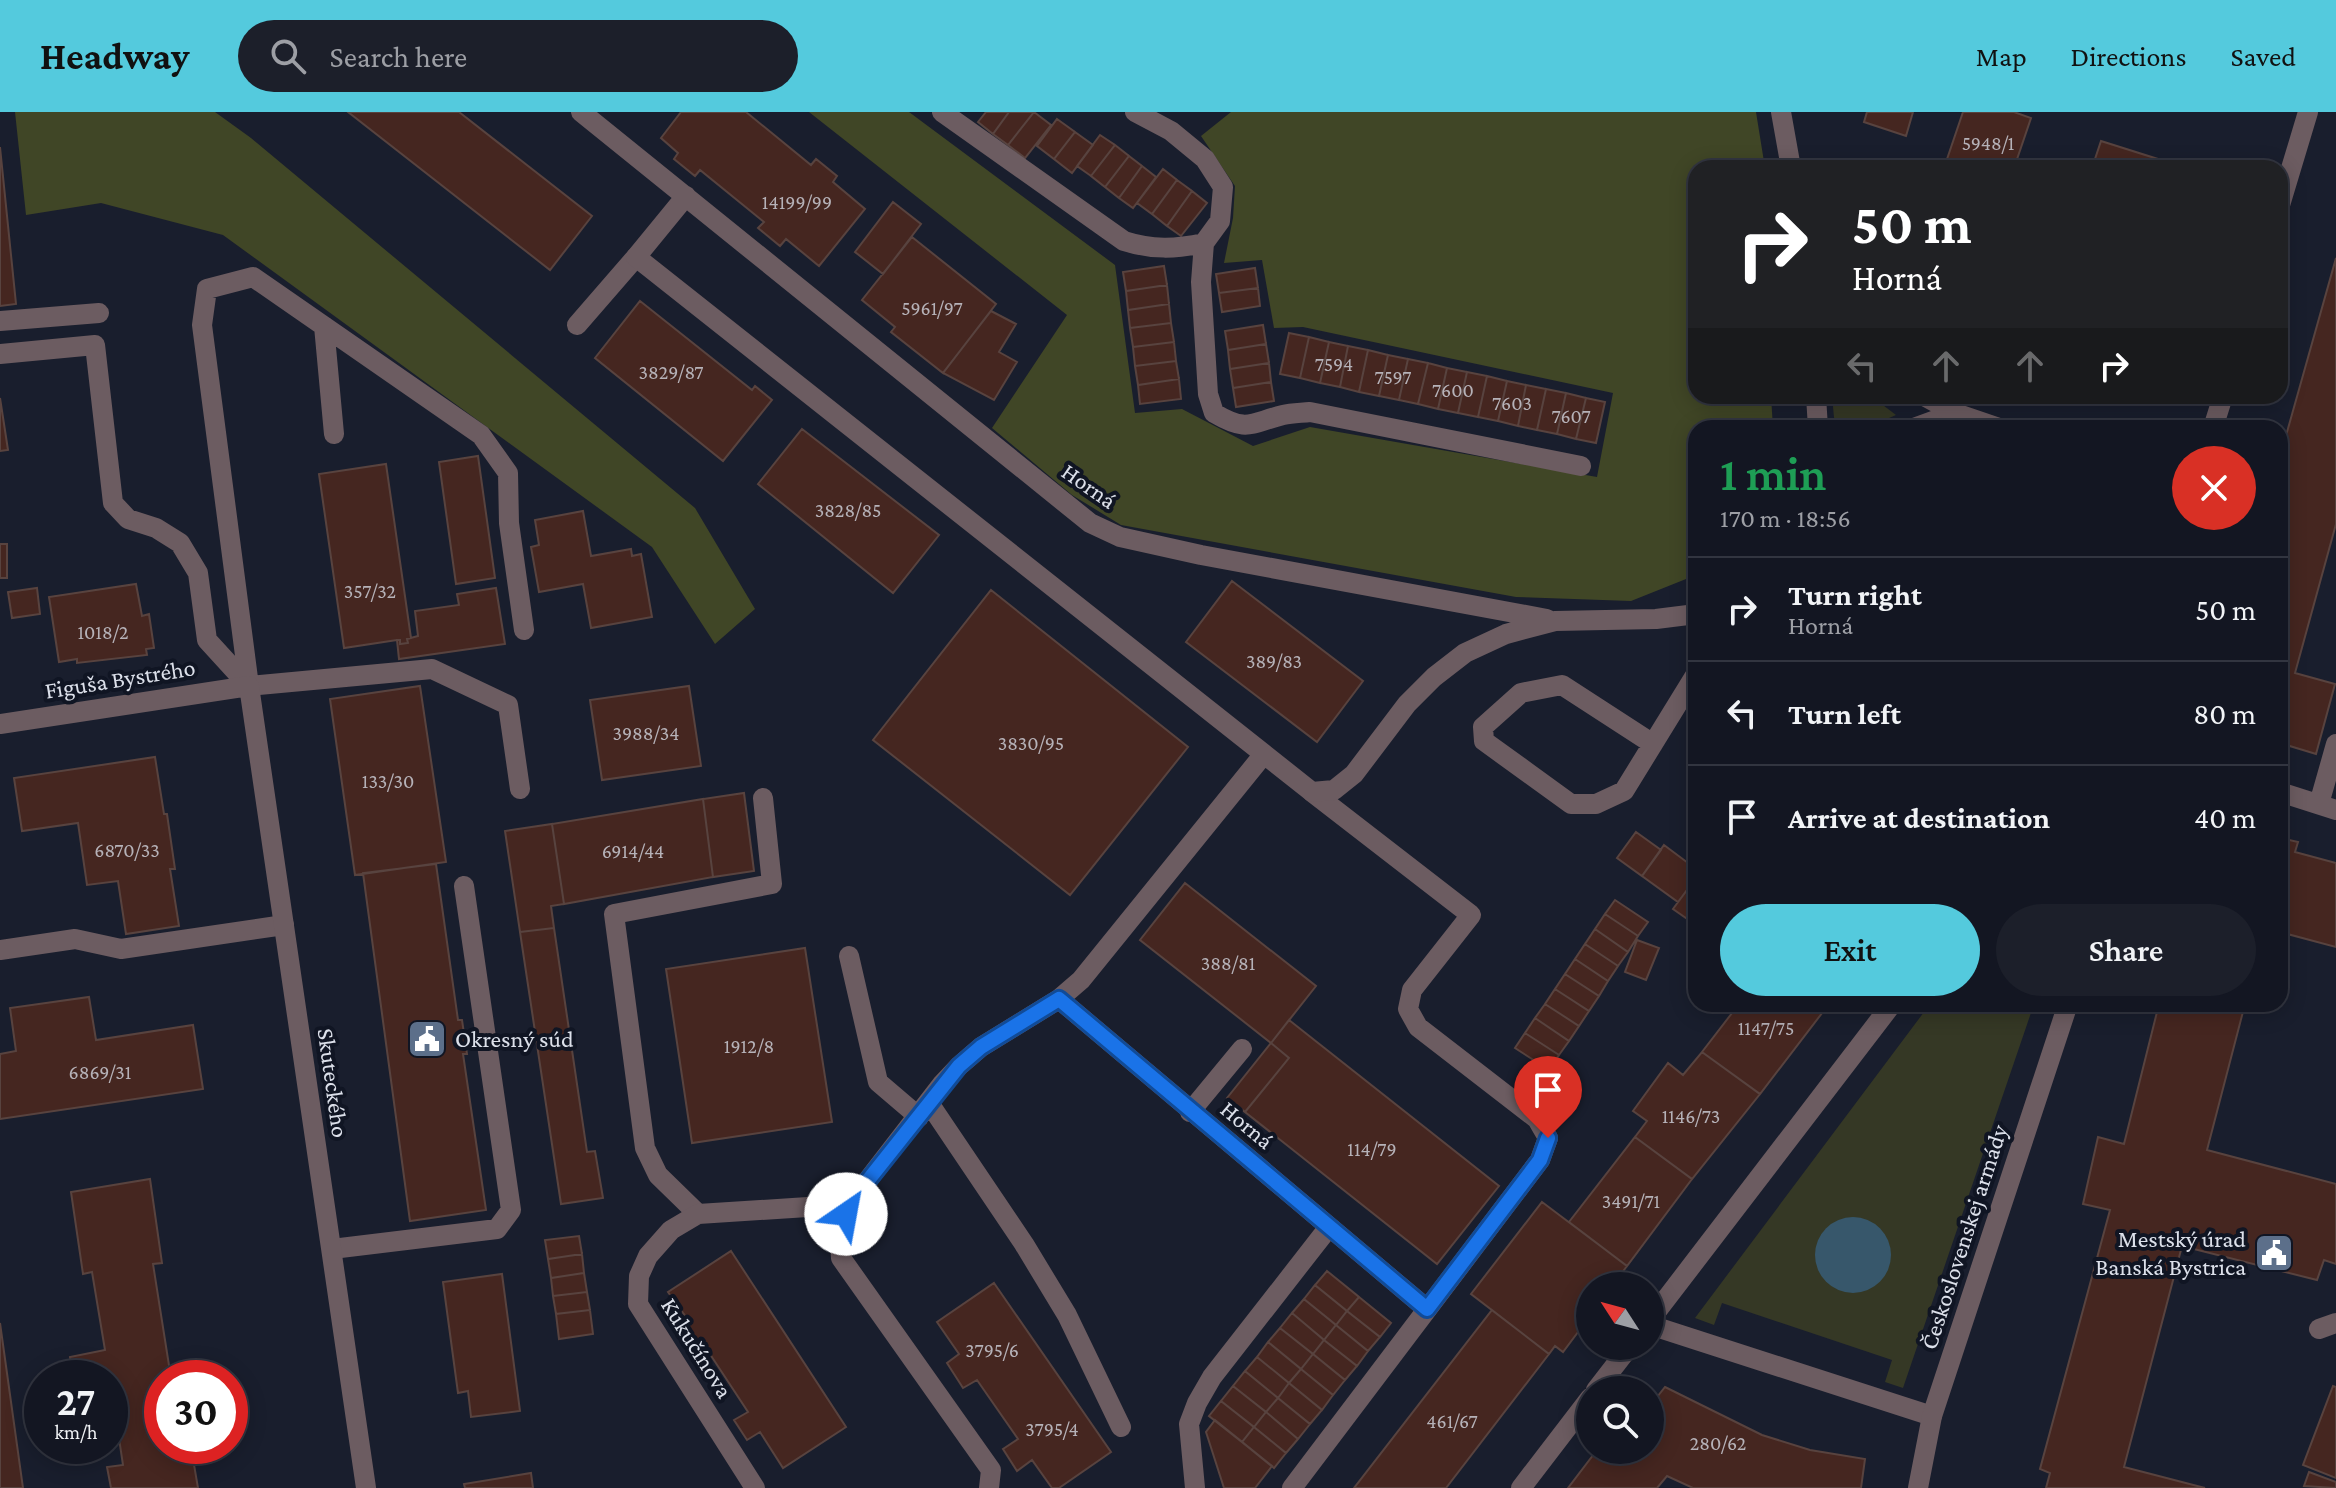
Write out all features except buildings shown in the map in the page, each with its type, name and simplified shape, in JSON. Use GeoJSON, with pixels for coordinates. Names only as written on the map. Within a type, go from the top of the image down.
{"type":"FeatureCollection","features":[{"type":"Feature","properties":{"kind":"street","name":"Horná"},"geometry":{"type":"LineString","coordinates":[[581,112],[1090,523],[1120,537],[1555,621],[1656,619],[1688,615]]}},
{"type":"Feature","properties":{"kind":"street"},"geometry":{"type":"LineString","coordinates":[[942,112],[1124,241],[1174,249],[1204,243]]}},
{"type":"Feature","properties":{"kind":"street"},"geometry":{"type":"LineString","coordinates":[[1135,112],[1171,131],[1205,159],[1223,187],[1220,221],[1204,243],[1201,282],[1208,394],[1214,413],[1232,424],[1257,425],[1283,415],[1310,412],[1581,466]]}},
{"type":"Feature","properties":{"kind":"street"},"geometry":{"type":"LineString","coordinates":[[1781,112],[1790,160]]}},
{"type":"Feature","properties":{"kind":"street"},"geometry":{"type":"LineString","coordinates":[[2288,178],[2308,112]]}},
{"type":"Feature","properties":{"kind":"street"},"geometry":{"type":"LineString","coordinates":[[577,325],[686,196]]}},
{"type":"Feature","properties":{"kind":"street"},"geometry":{"type":"LineString","coordinates":[[636,257],[1471,915],[1412,990],[1408,1009],[1418,1027],[1537,1119],[1548,1138],[1540,1160],[1292,1488]]}},
{"type":"Feature","properties":{"kind":"street","name":"Skuteckého"},"geometry":{"type":"LineString","coordinates":[[324,326],[253,277],[207,289],[202,325],[249,686],[366,1488]]}},
{"type":"Feature","properties":{"kind":"street"},"geometry":{"type":"LineString","coordinates":[[0,321],[99,313]]}},
{"type":"Feature","properties":{"kind":"street"},"geometry":{"type":"LineString","coordinates":[[324,326],[334,434]]}},
{"type":"Feature","properties":{"kind":"street"},"geometry":{"type":"LineString","coordinates":[[324,326],[481,435],[508,473],[509,523],[524,630]]}},
{"type":"Feature","properties":{"kind":"street"},"geometry":{"type":"LineString","coordinates":[[0,354],[95,345],[113,503],[128,519],[156,528],[180,543],[198,573],[207,640],[249,686]]}},
{"type":"Feature","properties":{"kind":"street"},"geometry":{"type":"LineString","coordinates":[[1939,404],[1976,420]]}},
{"type":"Feature","properties":{"kind":"street"},"geometry":{"type":"LineString","coordinates":[[1936,420],[1955,413]]}},
{"type":"Feature","properties":{"kind":"street","name":"Horná"},"geometry":{"type":"LineString","coordinates":[[1312,792],[1334,790],[1354,774],[1407,704],[1434,677],[1465,653],[1506,634],[1555,621]]}},
{"type":"Feature","properties":{"kind":"street","name":"Figuša Bystrého"},"geometry":{"type":"LineString","coordinates":[[0,724],[249,686],[432,669],[508,705],[520,789]]}},
{"type":"Feature","properties":{"kind":"street"},"geometry":{"type":"LineString","coordinates":[[1653,744],[1562,685],[1521,693],[1483,727],[1484,741],[1571,804],[1596,804],[1624,791],[1653,744],[1688,687]]}},
{"type":"Feature","properties":{"kind":"street"},"geometry":{"type":"LineString","coordinates":[[2288,795],[2327,807],[2336,744]]}},
{"type":"Feature","properties":{"kind":"street"},"geometry":{"type":"LineString","coordinates":[[989,1488],[991,1470],[841,1258],[839,1230],[854,1198],[959,1066],[981,1047],[1059,999],[1081,980],[1264,754]]}},
{"type":"Feature","properties":{"kind":"street"},"geometry":{"type":"LineString","coordinates":[[763,798],[772,884],[614,914],[645,1148],[658,1175],[698,1214],[823,1206],[854,1198]]}},
{"type":"Feature","properties":{"kind":"street"},"geometry":{"type":"LineString","coordinates":[[332,1249],[497,1229],[511,1210],[464,886]]}},
{"type":"Feature","properties":{"kind":"street"},"geometry":{"type":"LineString","coordinates":[[0,950],[75,939],[121,949],[284,925]]}},
{"type":"Feature","properties":{"kind":"street"},"geometry":{"type":"LineString","coordinates":[[849,956],[878,1082],[924,1110],[1024,1244],[1067,1315],[1121,1427]]}},
{"type":"Feature","properties":{"kind":"street","name":"Horná"},"geometry":{"type":"LineString","coordinates":[[1059,999],[1427,1309]]}},
{"type":"Feature","properties":{"kind":"street"},"geometry":{"type":"LineString","coordinates":[[1664,1304],[1886,1012]]}},
{"type":"Feature","properties":{"kind":"street","name":"Československej armády"},"geometry":{"type":"LineString","coordinates":[[1918,1488],[1932,1416],[2065,1012]]}},
{"type":"Feature","properties":{"kind":"street"},"geometry":{"type":"LineString","coordinates":[[1190,1112],[1242,1049]]}},
{"type":"Feature","properties":{"kind":"street","name":"Kukučínova"},"geometry":{"type":"LineString","coordinates":[[698,1214],[671,1230],[648,1256],[639,1276],[638,1304],[755,1488]]}},
{"type":"Feature","properties":{"kind":"street"},"geometry":{"type":"LineString","coordinates":[[1195,1488],[1189,1424],[1197,1403],[1212,1377],[1329,1227]]}},
{"type":"Feature","properties":{"kind":"street"},"geometry":{"type":"LineString","coordinates":[[1664,1327],[1932,1416]]}},
{"type":"Feature","properties":{"kind":"street"},"geometry":{"type":"LineString","coordinates":[[1607,1376],[1619,1360]]}},
{"type":"Feature","properties":{"kind":"street"},"geometry":{"type":"LineString","coordinates":[[1521,1488],[1576,1416]]}},
{"type":"Feature","properties":{"kind":"green space"},"geometry":{"type":"Polygon","coordinates":[[[15,112],[215,112],[251,138],[695,508],[755,609],[715,644],[652,547],[223,235],[101,203],[26,215],[15,112]]]}},
{"type":"Feature","properties":{"kind":"green space"},"geometry":{"type":"Polygon","coordinates":[[[809,112],[909,112],[1115,265],[1135,413],[1182,409],[1253,446],[1310,427],[1597,477],[1613,393],[1303,327],[1274,328],[1262,260],[1224,263],[1233,218],[1235,186],[1201,136],[1231,112],[1756,112],[1764,160],[1688,160],[1688,404],[1772,404],[1772,420],[1688,420],[1688,577],[1631,601],[1516,597],[1121,525],[1072,495],[992,428],[1067,315],[809,112]]]}},
{"type":"Feature","properties":{"kind":"green space"},"geometry":{"type":"Polygon","coordinates":[[[1833,404],[1882,404],[1896,415],[1884,420],[1834,420],[1833,404]]]}},
{"type":"Feature","properties":{"kind":"green space"},"geometry":{"type":"Polygon","coordinates":[[[1924,1012],[2031,1012],[1903,1388],[1885,1382],[1892,1360],[1722,1303],[1714,1325],[1695,1318],[1924,1012]]]}},
{"type":"Feature","properties":{"kind":"water"},"geometry":{"type":"Polygon","coordinates":[[[1846,1217],[1860,1217],[1874,1223],[1885,1234],[1891,1255],[1888,1270],[1880,1282],[1860,1293],[1846,1293],[1832,1287],[1821,1276],[1815,1262],[1815,1248],[1821,1234],[1832,1223],[1846,1217]]]}},
{"type":"Feature","properties":{"kind":"place","name":"Okresný súd"},"geometry":{"type":"Point","coordinates":[427,1039]}},
{"type":"Feature","properties":{"kind":"place","name":"Mestský úrad Banská Bystrica"},"geometry":{"type":"Point","coordinates":[2274,1253]}},
{"type":"Feature","properties":{"kind":"route"},"geometry":{"type":"LineString","coordinates":[[846,1214],[854,1198],[959,1066],[981,1047],[1059,999],[1427,1309],[1540,1160],[1548,1138]]}}]}
